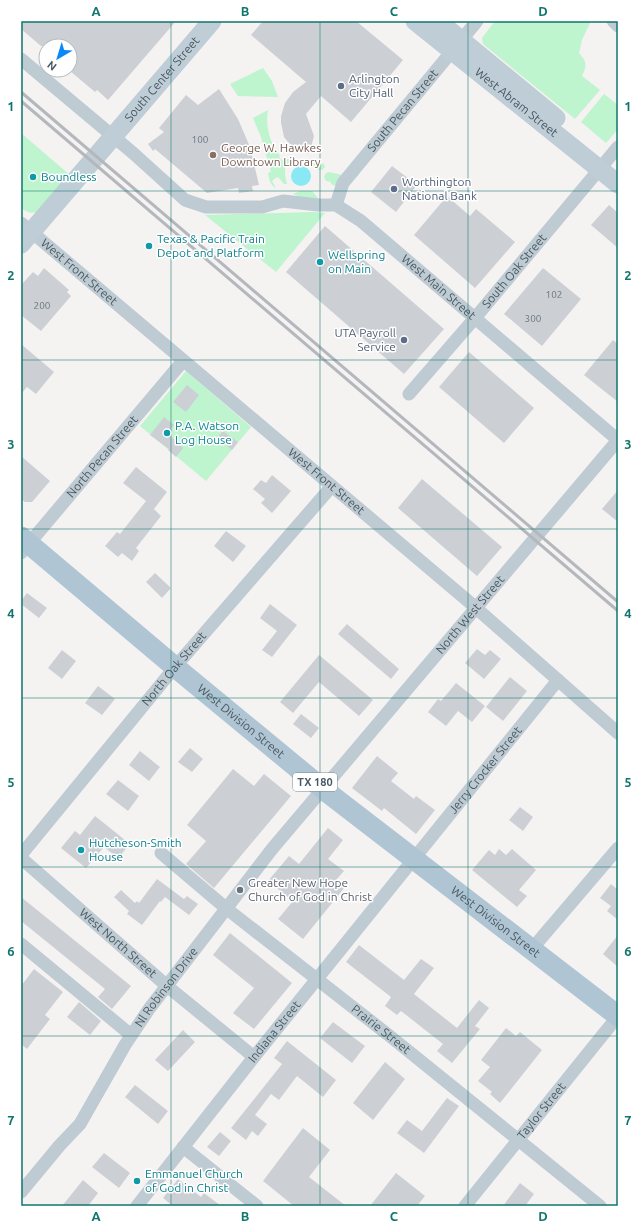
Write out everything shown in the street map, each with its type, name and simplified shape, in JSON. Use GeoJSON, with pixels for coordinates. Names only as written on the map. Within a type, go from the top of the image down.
{"type":"FeatureCollection","features":[{"type":"Feature","properties":{"kind":"main road","name":"South Center Street"},"geometry":{"type":"LineString","coordinates":[[25,233],[113,137],[212,21]]}},
{"type":"Feature","properties":{"kind":"main road","name":"West Abram Street"},"geometry":{"type":"LineString","coordinates":[[415,21],[456,46],[611,161],[618,184]]}},
{"type":"Feature","properties":{"kind":"main road","name":"West Abram Street"},"geometry":{"type":"LineString","coordinates":[[438,21],[456,46]]}},
{"type":"Feature","properties":{"kind":"main road","name":"West Division Street"},"geometry":{"type":"LineString","coordinates":[[24,545],[323,789],[618,1016]]}},
{"type":"Feature","properties":{"kind":"street","name":"South Pecan Street"},"geometry":{"type":"LineString","coordinates":[[336,205],[343,183],[477,21]]}},
{"type":"Feature","properties":{"kind":"street"},"geometry":{"type":"LineString","coordinates":[[612,21],[618,26]]}},
{"type":"Feature","properties":{"kind":"street"},"geometry":{"type":"LineString","coordinates":[[21,60],[133,153],[185,200],[206,208],[262,207],[283,201],[318,205],[336,205]]}},
{"type":"Feature","properties":{"kind":"street","name":"South Oak Street"},"geometry":{"type":"LineString","coordinates":[[409,394],[611,161]]}},
{"type":"Feature","properties":{"kind":"street","name":"West Main Street"},"geometry":{"type":"LineString","coordinates":[[336,205],[361,221],[618,440]]}},
{"type":"Feature","properties":{"kind":"street","name":"West Front Street"},"geometry":{"type":"LineString","coordinates":[[25,233],[183,360],[476,609],[618,733]]}},
{"type":"Feature","properties":{"kind":"street","name":"North Pecan Street"},"geometry":{"type":"LineString","coordinates":[[24,545],[183,360]]}},
{"type":"Feature","properties":{"kind":"street","name":"North West Street"},"geometry":{"type":"LineString","coordinates":[[323,789],[618,440]]}},
{"type":"Feature","properties":{"kind":"street","name":"North Oak Street"},"geometry":{"type":"LineString","coordinates":[[21,856],[175,668],[332,486]]}},
{"type":"Feature","properties":{"kind":"street","name":"Jerry Crocker Street"},"geometry":{"type":"LineString","coordinates":[[414,859],[455,806],[558,680]]}},
{"type":"Feature","properties":{"kind":"street","name":"Nl Robinson Drive"},"geometry":{"type":"LineString","coordinates":[[21,1192],[60,1145],[80,1124],[132,1035],[149,1009],[272,849],[323,789]]}},
{"type":"Feature","properties":{"kind":"street"},"geometry":{"type":"LineString","coordinates":[[531,950],[618,848]]}},
{"type":"Feature","properties":{"kind":"street","name":"Prairie Street"},"geometry":{"type":"LineString","coordinates":[[161,853],[226,909],[317,979],[600,1206]]}},
{"type":"Feature","properties":{"kind":"street","name":"West North Street"},"geometry":{"type":"LineString","coordinates":[[21,856],[167,986],[254,1057]]}},
{"type":"Feature","properties":{"kind":"street","name":"Indiana Street"},"geometry":{"type":"LineString","coordinates":[[137,1206],[254,1057],[414,859]]}},
{"type":"Feature","properties":{"kind":"street"},"geometry":{"type":"LineString","coordinates":[[21,944],[132,1035]]}},
{"type":"Feature","properties":{"kind":"street","name":"Taylor Street"},"geometry":{"type":"LineString","coordinates":[[465,1206],[618,1016]]}},
{"type":"Feature","properties":{"kind":"street"},"geometry":{"type":"LineString","coordinates":[[183,1147],[257,1206]]}},
{"type":"Feature","properties":{"kind":"green space"},"geometry":{"type":"Polygon","coordinates":[[[495,21],[591,21],[582,40],[579,53],[584,59],[585,64],[585,69],[582,76],[600,90],[575,119],[483,44],[482,38],[495,21]]]}},
{"type":"Feature","properties":{"kind":"green space"},"geometry":{"type":"Polygon","coordinates":[[[263,68],[272,81],[278,97],[238,96],[230,84],[263,68]]]}},
{"type":"Feature","properties":{"kind":"green space"},"geometry":{"type":"Polygon","coordinates":[[[604,94],[618,105],[618,129],[606,143],[581,122],[604,94]]]}},
{"type":"Feature","properties":{"kind":"green space"},"geometry":{"type":"Polygon","coordinates":[[[268,110],[267,122],[273,146],[281,160],[292,160],[285,168],[287,184],[284,184],[277,177],[272,181],[276,188],[269,180],[268,173],[271,172],[261,137],[253,118],[268,110]]]}},
{"type":"Feature","properties":{"kind":"green space"},"geometry":{"type":"Polygon","coordinates":[[[21,133],[71,176],[40,211],[32,213],[21,208],[21,133]]]}},
{"type":"Feature","properties":{"kind":"green space"},"geometry":{"type":"Polygon","coordinates":[[[301,159],[311,163],[324,164],[325,167],[322,170],[318,170],[301,161],[301,159]]]}},
{"type":"Feature","properties":{"kind":"green space"},"geometry":{"type":"Polygon","coordinates":[[[329,172],[343,175],[335,188],[331,182],[326,181],[324,177],[326,173],[329,172]]]}},
{"type":"Feature","properties":{"kind":"green space"},"geometry":{"type":"Polygon","coordinates":[[[300,191],[312,191],[319,199],[300,197],[293,194],[300,191]]]}},
{"type":"Feature","properties":{"kind":"green space"},"geometry":{"type":"Polygon","coordinates":[[[325,213],[276,272],[205,215],[325,213]]]}},
{"type":"Feature","properties":{"kind":"green space"},"geometry":{"type":"Polygon","coordinates":[[[186,371],[251,427],[206,481],[140,426],[186,371]]]}},
{"type":"Feature","properties":{"kind":"water"},"geometry":{"type":"Polygon","coordinates":[[[301,166],[308,169],[311,176],[308,183],[301,186],[294,183],[291,176],[294,169],[301,166]]]}},
{"type":"Feature","properties":{"kind":"building"},"geometry":{"type":"Polygon","coordinates":[[[21,21],[176,21],[108,100],[97,90],[95,92],[78,78],[78,38],[38,38],[38,43],[21,29],[21,21]]]}},
{"type":"Feature","properties":{"kind":"building","name":"Arlington City Hall"},"geometry":{"type":"Polygon","coordinates":[[[263,21],[356,21],[403,60],[351,122],[321,96],[306,114],[314,136],[309,154],[297,150],[288,142],[284,137],[281,123],[281,116],[285,103],[293,92],[306,82],[251,35],[263,21]]]}},
{"type":"Feature","properties":{"kind":"building"},"geometry":{"type":"Polygon","coordinates":[[[219,89],[238,119],[250,147],[259,185],[252,186],[253,191],[239,193],[238,188],[207,193],[155,149],[153,151],[148,144],[164,132],[159,128],[186,95],[198,105],[219,89]]]}},
{"type":"Feature","properties":{"kind":"building","name":"Worthington National Bank"},"geometry":{"type":"Polygon","coordinates":[[[392,166],[417,185],[396,212],[371,192],[392,166]]]}},
{"type":"Feature","properties":{"kind":"building"},"geometry":{"type":"Polygon","coordinates":[[[447,196],[470,216],[476,209],[515,242],[475,288],[414,235],[447,196]]]}},
{"type":"Feature","properties":{"kind":"building"},"geometry":{"type":"Polygon","coordinates":[[[609,205],[618,213],[618,248],[591,225],[609,205]]]}},
{"type":"Feature","properties":{"kind":"building"},"geometry":{"type":"Polygon","coordinates":[[[325,226],[444,329],[404,374],[286,272],[325,226]]]}},
{"type":"Feature","properties":{"kind":"building"},"geometry":{"type":"Polygon","coordinates":[[[44,268],[69,290],[67,292],[71,296],[41,331],[21,315],[21,285],[33,272],[38,276],[44,268]]]}},
{"type":"Feature","properties":{"kind":"building"},"geometry":{"type":"Polygon","coordinates":[[[543,268],[581,299],[542,346],[504,314],[543,268]]]}},
{"type":"Feature","properties":{"kind":"building"},"geometry":{"type":"Polygon","coordinates":[[[613,340],[618,344],[618,402],[584,375],[613,340]]]}},
{"type":"Feature","properties":{"kind":"building"},"geometry":{"type":"Polygon","coordinates":[[[21,344],[54,372],[36,394],[27,387],[21,394],[21,344]]]}},
{"type":"Feature","properties":{"kind":"building"},"geometry":{"type":"Polygon","coordinates":[[[469,352],[534,408],[504,443],[439,387],[469,352]]]}},
{"type":"Feature","properties":{"kind":"building"},"geometry":{"type":"Polygon","coordinates":[[[187,385],[199,395],[186,412],[173,402],[187,385]]]}},
{"type":"Feature","properties":{"kind":"building"},"geometry":{"type":"Polygon","coordinates":[[[164,417],[174,425],[167,433],[183,448],[176,457],[168,450],[169,449],[150,435],[164,417]]]}},
{"type":"Feature","properties":{"kind":"building"},"geometry":{"type":"Polygon","coordinates":[[[223,431],[238,442],[232,450],[217,438],[223,431]]]}},
{"type":"Feature","properties":{"kind":"building"},"geometry":{"type":"Polygon","coordinates":[[[21,456],[50,481],[32,502],[25,502],[21,499],[21,456]]]}},
{"type":"Feature","properties":{"kind":"building"},"geometry":{"type":"Polygon","coordinates":[[[136,467],[167,492],[154,509],[161,516],[136,548],[139,551],[132,561],[122,553],[118,557],[105,546],[117,532],[120,534],[146,501],[123,483],[136,467]]]}},
{"type":"Feature","properties":{"kind":"building"},"geometry":{"type":"Polygon","coordinates":[[[272,475],[291,491],[272,513],[261,503],[265,499],[253,489],[261,480],[266,483],[272,475]]]}},
{"type":"Feature","properties":{"kind":"building"},"geometry":{"type":"Polygon","coordinates":[[[422,479],[502,547],[477,576],[398,508],[422,479]]]}},
{"type":"Feature","properties":{"kind":"building"},"geometry":{"type":"Polygon","coordinates":[[[618,490],[618,522],[602,509],[618,490]]]}},
{"type":"Feature","properties":{"kind":"building"},"geometry":{"type":"Polygon","coordinates":[[[226,531],[246,546],[233,562],[214,546],[226,531]]]}},
{"type":"Feature","properties":{"kind":"building"},"geometry":{"type":"Polygon","coordinates":[[[155,573],[171,588],[162,598],[146,582],[155,573]]]}},
{"type":"Feature","properties":{"kind":"building"},"geometry":{"type":"Polygon","coordinates":[[[27,593],[47,608],[39,618],[21,604],[21,601],[27,593]]]}},
{"type":"Feature","properties":{"kind":"building"},"geometry":{"type":"Polygon","coordinates":[[[270,604],[297,625],[272,657],[262,650],[277,631],[260,618],[270,604]]]}},
{"type":"Feature","properties":{"kind":"building"},"geometry":{"type":"Polygon","coordinates":[[[347,624],[399,669],[391,679],[338,634],[347,624]]]}},
{"type":"Feature","properties":{"kind":"building"},"geometry":{"type":"Polygon","coordinates":[[[477,649],[485,655],[490,650],[501,659],[484,679],[465,663],[477,649]]]}},
{"type":"Feature","properties":{"kind":"building"},"geometry":{"type":"Polygon","coordinates":[[[62,650],[76,661],[62,679],[48,668],[62,650]]]}},
{"type":"Feature","properties":{"kind":"building"},"geometry":{"type":"Polygon","coordinates":[[[319,655],[373,700],[359,716],[319,682],[293,713],[280,702],[319,655]]]}},
{"type":"Feature","properties":{"kind":"building"},"geometry":{"type":"Polygon","coordinates":[[[510,677],[527,691],[503,721],[486,707],[510,677]]]}},
{"type":"Feature","properties":{"kind":"building"},"geometry":{"type":"Polygon","coordinates":[[[456,683],[485,706],[472,722],[458,711],[446,726],[428,712],[438,699],[441,701],[456,683]]]}},
{"type":"Feature","properties":{"kind":"building"},"geometry":{"type":"Polygon","coordinates":[[[98,686],[115,699],[102,715],[85,703],[98,686]]]}},
{"type":"Feature","properties":{"kind":"building"},"geometry":{"type":"Polygon","coordinates":[[[301,714],[319,728],[311,738],[293,724],[301,714]]]}},
{"type":"Feature","properties":{"kind":"building"},"geometry":{"type":"Polygon","coordinates":[[[190,748],[203,759],[192,772],[178,762],[190,748]]]}},
{"type":"Feature","properties":{"kind":"building"},"geometry":{"type":"Polygon","coordinates":[[[140,751],[160,767],[149,781],[129,765],[140,751]]]}},
{"type":"Feature","properties":{"kind":"building"},"geometry":{"type":"Polygon","coordinates":[[[377,756],[398,773],[391,781],[414,799],[416,796],[435,810],[416,834],[384,808],[382,811],[352,788],[377,756]]]}},
{"type":"Feature","properties":{"kind":"building"},"geometry":{"type":"Polygon","coordinates":[[[233,769],[254,786],[264,774],[291,796],[214,888],[186,864],[206,841],[187,825],[233,769]]]}},
{"type":"Feature","properties":{"kind":"building"},"geometry":{"type":"Polygon","coordinates":[[[118,780],[139,796],[128,811],[106,794],[118,780]]]}},
{"type":"Feature","properties":{"kind":"building"},"geometry":{"type":"Polygon","coordinates":[[[520,807],[533,817],[523,831],[509,820],[520,807]]]}},
{"type":"Feature","properties":{"kind":"building"},"geometry":{"type":"Polygon","coordinates":[[[95,816],[130,844],[118,858],[104,847],[86,868],[61,848],[75,831],[80,835],[95,816]]]}},
{"type":"Feature","properties":{"kind":"building"},"geometry":{"type":"Polygon","coordinates":[[[328,828],[343,840],[328,859],[344,871],[336,880],[345,887],[303,939],[278,919],[293,901],[268,881],[289,856],[299,864],[328,828]]]}},
{"type":"Feature","properties":{"kind":"building"},"geometry":{"type":"Polygon","coordinates":[[[499,849],[506,855],[512,849],[536,870],[519,890],[527,896],[517,907],[472,870],[489,850],[495,855],[499,849]]]}},
{"type":"Feature","properties":{"kind":"building"},"geometry":{"type":"Polygon","coordinates":[[[157,879],[184,899],[187,896],[198,904],[189,915],[165,897],[161,902],[160,901],[142,925],[127,914],[129,911],[114,897],[121,890],[135,903],[137,901],[139,903],[157,879]]]}},
{"type":"Feature","properties":{"kind":"building"},"geometry":{"type":"Polygon","coordinates":[[[611,884],[618,890],[618,920],[607,911],[611,906],[600,898],[611,884]]]}},
{"type":"Feature","properties":{"kind":"building"},"geometry":{"type":"Polygon","coordinates":[[[21,897],[131,986],[112,1009],[98,997],[105,989],[21,921],[21,897]]]}},
{"type":"Feature","properties":{"kind":"building"},"geometry":{"type":"Polygon","coordinates":[[[230,933],[292,983],[254,1029],[233,1013],[254,988],[213,955],[230,933]]]}},
{"type":"Feature","properties":{"kind":"building"},"geometry":{"type":"Polygon","coordinates":[[[618,935],[618,967],[603,954],[618,935]]]}},
{"type":"Feature","properties":{"kind":"building"},"geometry":{"type":"Polygon","coordinates":[[[359,945],[404,980],[421,959],[434,968],[414,994],[457,1028],[479,1000],[489,1008],[475,1026],[480,1029],[452,1063],[437,1051],[443,1044],[401,1011],[397,1015],[385,1006],[391,997],[346,962],[359,945]]]}},
{"type":"Feature","properties":{"kind":"building"},"geometry":{"type":"Polygon","coordinates":[[[34,969],[63,992],[45,1015],[50,1019],[27,1049],[21,1044],[21,986],[34,969]]]}},
{"type":"Feature","properties":{"kind":"building"},"geometry":{"type":"Polygon","coordinates":[[[79,1002],[101,1021],[90,1035],[67,1017],[79,1002]]]}},
{"type":"Feature","properties":{"kind":"building"},"geometry":{"type":"Polygon","coordinates":[[[333,1022],[365,1046],[352,1063],[320,1038],[333,1022]]]}},
{"type":"Feature","properties":{"kind":"building"},"geometry":{"type":"Polygon","coordinates":[[[506,1028],[516,1036],[520,1032],[542,1050],[500,1103],[490,1094],[492,1092],[478,1081],[490,1067],[481,1060],[506,1028]]]}},
{"type":"Feature","properties":{"kind":"building"},"geometry":{"type":"Polygon","coordinates":[[[183,1030],[195,1042],[168,1071],[155,1060],[183,1030]]]}},
{"type":"Feature","properties":{"kind":"building"},"geometry":{"type":"Polygon","coordinates":[[[287,1041],[336,1080],[323,1097],[297,1076],[279,1100],[271,1094],[255,1115],[267,1124],[258,1136],[252,1131],[246,1140],[231,1128],[282,1064],[274,1058],[287,1041]]]}},
{"type":"Feature","properties":{"kind":"building"},"geometry":{"type":"Polygon","coordinates":[[[385,1062],[405,1079],[373,1120],[353,1103],[385,1062]]]}},
{"type":"Feature","properties":{"kind":"building"},"geometry":{"type":"Polygon","coordinates":[[[135,1085],[168,1111],[158,1124],[125,1097],[135,1085]]]}},
{"type":"Feature","properties":{"kind":"building"},"geometry":{"type":"Polygon","coordinates":[[[447,1098],[459,1106],[424,1153],[397,1133],[407,1120],[422,1131],[447,1098]]]}},
{"type":"Feature","properties":{"kind":"building"},"geometry":{"type":"Polygon","coordinates":[[[303,1128],[330,1150],[309,1177],[346,1206],[294,1206],[263,1181],[303,1128]]]}},
{"type":"Feature","properties":{"kind":"building"},"geometry":{"type":"Polygon","coordinates":[[[220,1132],[231,1141],[219,1156],[207,1147],[220,1132]]]}},
{"type":"Feature","properties":{"kind":"building"},"geometry":{"type":"Polygon","coordinates":[[[104,1153],[130,1173],[119,1188],[92,1167],[104,1153]]]}},
{"type":"Feature","properties":{"kind":"building"},"geometry":{"type":"Polygon","coordinates":[[[396,1173],[425,1196],[417,1206],[370,1206],[396,1173]]]}},
{"type":"Feature","properties":{"kind":"building"},"geometry":{"type":"Polygon","coordinates":[[[178,1179],[201,1197],[204,1193],[221,1206],[173,1206],[163,1198],[178,1179]]]}},
{"type":"Feature","properties":{"kind":"building"},"geometry":{"type":"Polygon","coordinates":[[[83,1180],[98,1193],[88,1206],[62,1206],[83,1180]]]}},
{"type":"Feature","properties":{"kind":"building"},"geometry":{"type":"Polygon","coordinates":[[[520,1183],[534,1194],[525,1206],[503,1206],[520,1183]]]}},
{"type":"Feature","properties":{"kind":"railway"},"geometry":{"type":"LineString","coordinates":[[21,92],[618,602]]}},
{"type":"Feature","properties":{"kind":"railway"},"geometry":{"type":"LineString","coordinates":[[21,101],[618,611]]}},
{"type":"Feature","properties":{"kind":"place","name":"Arlington City Hall"},"geometry":{"type":"Point","coordinates":[341,86]}},
{"type":"Feature","properties":{"kind":"place","name":"George W. Hawkes Downtown Library"},"geometry":{"type":"Point","coordinates":[213,155]}},
{"type":"Feature","properties":{"kind":"place","name":"Boundless"},"geometry":{"type":"Point","coordinates":[33,177]}},
{"type":"Feature","properties":{"kind":"place","name":"Worthington National Bank"},"geometry":{"type":"Point","coordinates":[394,189]}},
{"type":"Feature","properties":{"kind":"place","name":"Texas & Pacific Train Depot and Platform"},"geometry":{"type":"Point","coordinates":[149,246]}},
{"type":"Feature","properties":{"kind":"place","name":"Wellspring on Main"},"geometry":{"type":"Point","coordinates":[320,262]}},
{"type":"Feature","properties":{"kind":"place","name":"UTA Payroll Service"},"geometry":{"type":"Point","coordinates":[404,340]}},
{"type":"Feature","properties":{"kind":"place","name":"P.A. Watson Log House"},"geometry":{"type":"Point","coordinates":[167,433]}},
{"type":"Feature","properties":{"kind":"place","name":"Hutcheson-Smith House"},"geometry":{"type":"Point","coordinates":[81,850]}},
{"type":"Feature","properties":{"kind":"place","name":"Greater New Hope Church of God in Christ"},"geometry":{"type":"Point","coordinates":[240,890]}},
{"type":"Feature","properties":{"kind":"place","name":"Emmanuel Church of God in Christ"},"geometry":{"type":"Point","coordinates":[137,1181]}}]}
